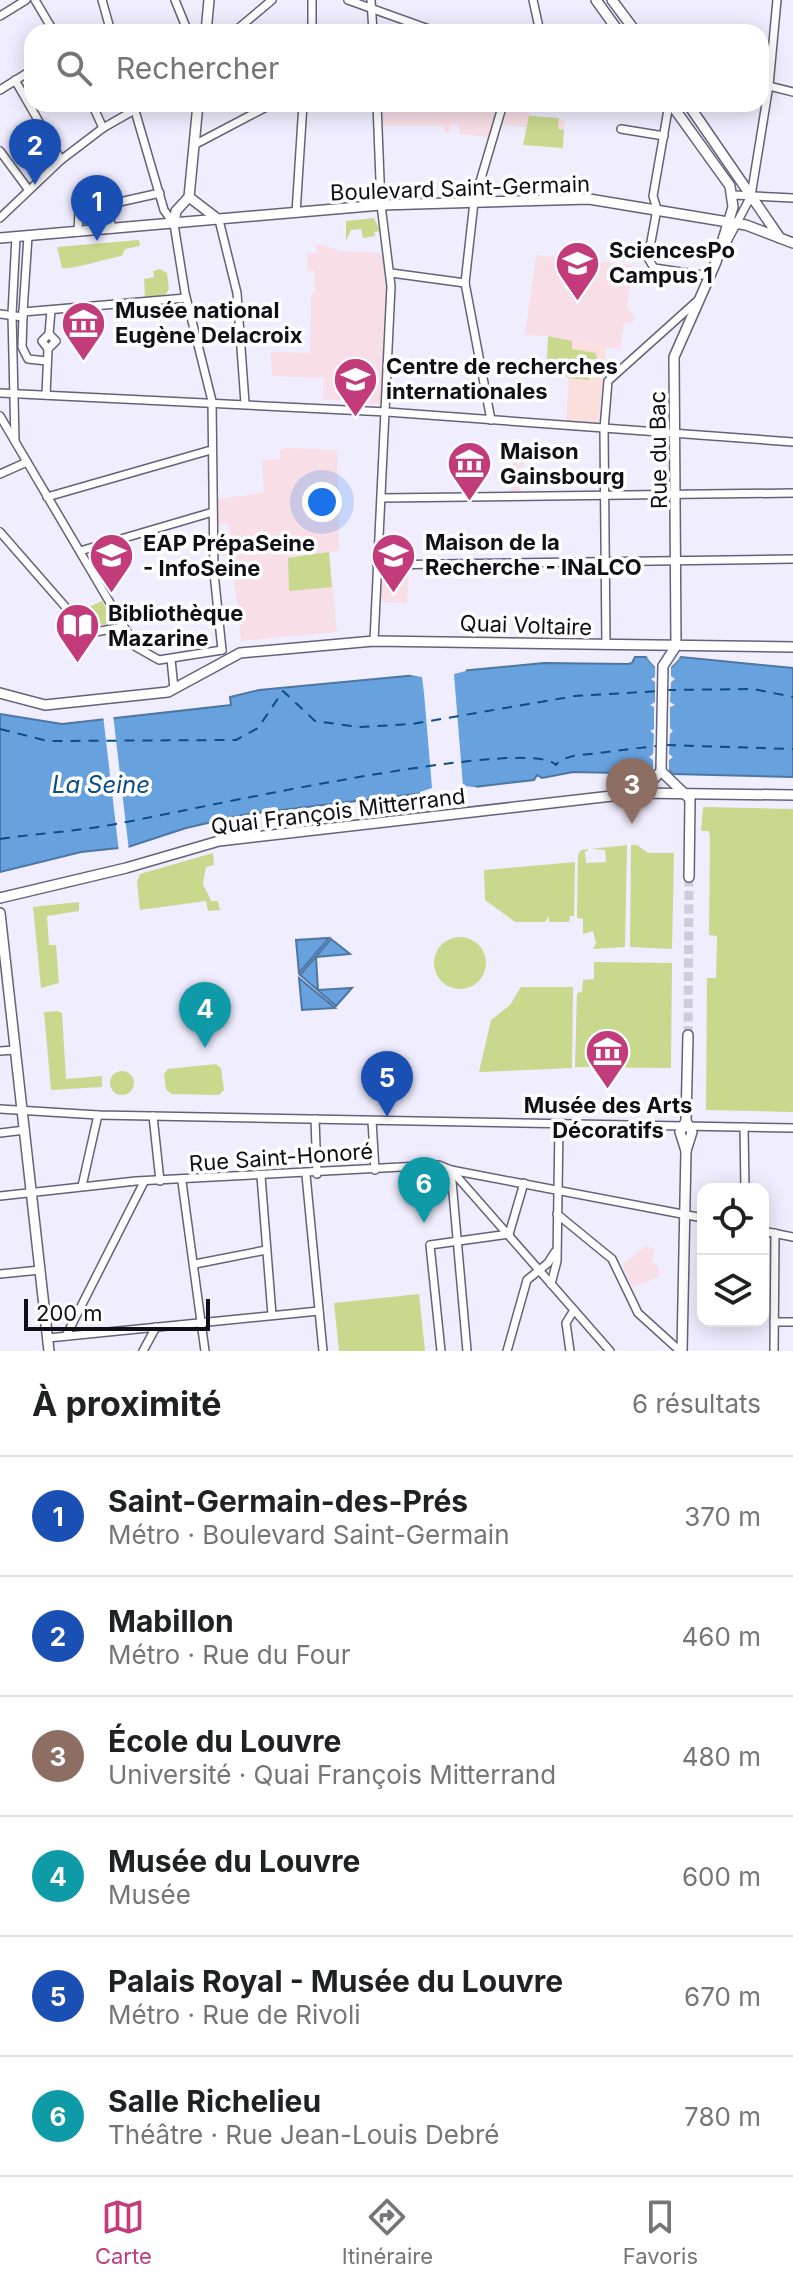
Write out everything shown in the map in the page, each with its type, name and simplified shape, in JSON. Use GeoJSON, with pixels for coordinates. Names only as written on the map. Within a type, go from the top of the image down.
{"type":"FeatureCollection","features":[{"type":"Feature","properties":{"kind":"main road"},"geometry":{"type":"LineString","coordinates":[[207,24],[209,0]]}},
{"type":"Feature","properties":{"kind":"main road"},"geometry":{"type":"LineString","coordinates":[[596,0],[613,24]]}},
{"type":"Feature","properties":{"kind":"main road"},"geometry":{"type":"LineString","coordinates":[[612,0],[630,24]]}},
{"type":"Feature","properties":{"kind":"main road"},"geometry":{"type":"LineString","coordinates":[[0,238],[174,224],[176,211],[189,197],[197,112]]}},
{"type":"Feature","properties":{"kind":"main road"},"geometry":{"type":"LineString","coordinates":[[676,112],[734,195],[733,222]]}},
{"type":"Feature","properties":{"kind":"main road"},"geometry":{"type":"LineString","coordinates":[[693,112],[780,238]]}},
{"type":"Feature","properties":{"kind":"main road"},"geometry":{"type":"LineString","coordinates":[[189,197],[219,220]]}},
{"type":"Feature","properties":{"kind":"main road","name":"Boulevard Saint-Germain"},"geometry":{"type":"LineString","coordinates":[[174,224],[381,205],[589,199],[733,222],[793,243]]}},
{"type":"Feature","properties":{"kind":"main road","name":"Rue du Bac"},"geometry":{"type":"LineString","coordinates":[[676,646],[677,436],[674,357],[733,222]]}},
{"type":"Feature","properties":{"kind":"main road","name":"Quai Voltaire"},"geometry":{"type":"LineString","coordinates":[[225,653],[374,641],[793,647]]}},
{"type":"Feature","properties":{"kind":"main road"},"geometry":{"type":"LineString","coordinates":[[648,646],[663,660]]}},
{"type":"Feature","properties":{"kind":"main road"},"geometry":{"type":"LineString","coordinates":[[641,793],[657,775],[663,660],[676,646]]}},
{"type":"Feature","properties":{"kind":"main road"},"geometry":{"type":"LineString","coordinates":[[0,693],[45,705],[174,689],[213,666],[225,653]]}},
{"type":"Feature","properties":{"kind":"main road"},"geometry":{"type":"LineString","coordinates":[[657,775],[669,780],[690,799],[689,877]]}},
{"type":"Feature","properties":{"kind":"main road","name":"Quai François Mitterrand"},"geometry":{"type":"LineString","coordinates":[[0,898],[126,868],[219,841],[641,793],[793,795]]}},
{"type":"Feature","properties":{"kind":"main road"},"geometry":{"type":"LineString","coordinates":[[0,913],[2,954],[23,1109],[49,1351]]}},
{"type":"Feature","properties":{"kind":"main road"},"geometry":{"type":"LineString","coordinates":[[681,1351],[688,1035]]}},
{"type":"Feature","properties":{"kind":"street"},"geometry":{"type":"LineString","coordinates":[[2,15],[26,0]]}},
{"type":"Feature","properties":{"kind":"street"},"geometry":{"type":"LineString","coordinates":[[35,0],[49,24]]}},
{"type":"Feature","properties":{"kind":"street"},"geometry":{"type":"LineString","coordinates":[[102,0],[109,24]]}},
{"type":"Feature","properties":{"kind":"street"},"geometry":{"type":"LineString","coordinates":[[175,0],[185,24]]}},
{"type":"Feature","properties":{"kind":"street"},"geometry":{"type":"LineString","coordinates":[[244,24],[272,0]]}},
{"type":"Feature","properties":{"kind":"street"},"geometry":{"type":"LineString","coordinates":[[312,0],[312,24]]}},
{"type":"Feature","properties":{"kind":"street"},"geometry":{"type":"LineString","coordinates":[[348,0],[413,24]]}},
{"type":"Feature","properties":{"kind":"street"},"geometry":{"type":"LineString","coordinates":[[371,0],[373,24]]}},
{"type":"Feature","properties":{"kind":"street"},"geometry":{"type":"LineString","coordinates":[[533,0],[538,24]]}},
{"type":"Feature","properties":{"kind":"street","name":"Rue du Bac"},"geometry":{"type":"LineString","coordinates":[[769,56],[777,0]]}},
{"type":"Feature","properties":{"kind":"street"},"geometry":{"type":"LineString","coordinates":[[0,90],[24,75]]}},
{"type":"Feature","properties":{"kind":"street"},"geometry":{"type":"LineString","coordinates":[[15,80],[24,96]]}},
{"type":"Feature","properties":{"kind":"street"},"geometry":{"type":"LineString","coordinates":[[769,85],[793,92]]}},
{"type":"Feature","properties":{"kind":"street"},"geometry":{"type":"LineString","coordinates":[[33,112],[61,160]]}},
{"type":"Feature","properties":{"kind":"street"},"geometry":{"type":"LineString","coordinates":[[96,112],[103,128]]}},
{"type":"Feature","properties":{"kind":"street"},"geometry":{"type":"LineString","coordinates":[[0,218],[61,160],[128,112]]}},
{"type":"Feature","properties":{"kind":"street"},"geometry":{"type":"LineString","coordinates":[[0,416],[123,627],[146,655],[171,659],[225,653],[213,512],[212,401],[186,298],[174,224],[164,210],[135,112]]}},
{"type":"Feature","properties":{"kind":"street"},"geometry":{"type":"LineString","coordinates":[[194,145],[257,112]]}},
{"type":"Feature","properties":{"kind":"street"},"geometry":{"type":"LineString","coordinates":[[296,213],[302,112]]}},
{"type":"Feature","properties":{"kind":"street"},"geometry":{"type":"LineString","coordinates":[[374,641],[387,412],[391,273],[381,205],[377,112]]}},
{"type":"Feature","properties":{"kind":"street"},"geometry":{"type":"LineString","coordinates":[[491,420],[465,283],[474,202],[501,112]]}},
{"type":"Feature","properties":{"kind":"street"},"geometry":{"type":"LineString","coordinates":[[668,112],[653,201],[657,209],[648,258],[654,268],[709,276]]}},
{"type":"Feature","properties":{"kind":"street","name":"Rue du Bac"},"geometry":{"type":"LineString","coordinates":[[733,222],[751,196],[762,112]]}},
{"type":"Feature","properties":{"kind":"street"},"geometry":{"type":"LineString","coordinates":[[621,129],[664,136]]}},
{"type":"Feature","properties":{"kind":"street"},"geometry":{"type":"LineString","coordinates":[[0,151],[28,189]]}},
{"type":"Feature","properties":{"kind":"street"},"geometry":{"type":"LineString","coordinates":[[78,232],[79,211],[160,193]]}},
{"type":"Feature","properties":{"kind":"street"},"geometry":{"type":"LineString","coordinates":[[734,195],[793,198]]}},
{"type":"Feature","properties":{"kind":"street"},"geometry":{"type":"LineString","coordinates":[[106,204],[112,229]]}},
{"type":"Feature","properties":{"kind":"street"},"geometry":{"type":"LineString","coordinates":[[219,220],[237,293],[245,403]]}},
{"type":"Feature","properties":{"kind":"street"},"geometry":{"type":"LineString","coordinates":[[28,236],[22,347],[28,359],[47,361]]}},
{"type":"Feature","properties":{"kind":"street"},"geometry":{"type":"LineString","coordinates":[[15,443],[12,317],[16,237]]}},
{"type":"Feature","properties":{"kind":"street"},"geometry":{"type":"LineString","coordinates":[[391,273],[465,283]]}},
{"type":"Feature","properties":{"kind":"street"},"geometry":{"type":"LineString","coordinates":[[0,314],[12,317],[51,310],[186,298]]}},
{"type":"Feature","properties":{"kind":"street"},"geometry":{"type":"LineString","coordinates":[[606,645],[604,429],[608,381],[698,300]]}},
{"type":"Feature","properties":{"kind":"street"},"geometry":{"type":"LineString","coordinates":[[46,395],[48,349],[42,341],[49,334],[51,310]]}},
{"type":"Feature","properties":{"kind":"street"},"geometry":{"type":"LineString","coordinates":[[0,393],[245,403],[793,442]]}},
{"type":"Feature","properties":{"kind":"street"},"geometry":{"type":"LineString","coordinates":[[47,497],[211,450]]}},
{"type":"Feature","properties":{"kind":"street"},"geometry":{"type":"LineString","coordinates":[[0,474],[27,462]]}},
{"type":"Feature","properties":{"kind":"street"},"geometry":{"type":"LineString","coordinates":[[382,498],[793,493]]}},
{"type":"Feature","properties":{"kind":"street"},"geometry":{"type":"LineString","coordinates":[[80,551],[213,512]]}},
{"type":"Feature","properties":{"kind":"street"},"geometry":{"type":"LineString","coordinates":[[0,532],[83,627],[95,632],[123,627]]}},
{"type":"Feature","properties":{"kind":"street"},"geometry":{"type":"LineString","coordinates":[[377,565],[793,559]]}},
{"type":"Feature","properties":{"kind":"street"},"geometry":{"type":"LineString","coordinates":[[208,653],[213,666]]}},
{"type":"Feature","properties":{"kind":"street"},"geometry":{"type":"LineString","coordinates":[[171,659],[174,689]]}},
{"type":"Feature","properties":{"kind":"street"},"geometry":{"type":"LineString","coordinates":[[0,1051],[15,1050]]}},
{"type":"Feature","properties":{"kind":"street"},"geometry":{"type":"LineString","coordinates":[[0,1109],[98,1115],[793,1128]]}},
{"type":"Feature","properties":{"kind":"street"},"geometry":{"type":"LineString","coordinates":[[82,1186],[98,1115]]}},
{"type":"Feature","properties":{"kind":"street"},"geometry":{"type":"LineString","coordinates":[[153,1116],[160,1181]]}},
{"type":"Feature","properties":{"kind":"street"},"geometry":{"type":"LineString","coordinates":[[315,1119],[317,1174]]}},
{"type":"Feature","properties":{"kind":"street"},"geometry":{"type":"LineString","coordinates":[[372,1121],[375,1170]]}},
{"type":"Feature","properties":{"kind":"street"},"geometry":{"type":"LineString","coordinates":[[551,1284],[556,1272],[559,1124]]}},
{"type":"Feature","properties":{"kind":"street"},"geometry":{"type":"LineString","coordinates":[[744,1127],[745,1183]]}},
{"type":"Feature","properties":{"kind":"street"},"geometry":{"type":"LineString","coordinates":[[0,1133],[25,1130]]}},
{"type":"Feature","properties":{"kind":"street","name":"Rue Saint-Honoré"},"geometry":{"type":"LineString","coordinates":[[0,1196],[82,1186],[439,1165],[451,1170],[697,1217]]}},
{"type":"Feature","properties":{"kind":"street"},"geometry":{"type":"LineString","coordinates":[[451,1170],[610,1351]]}},
{"type":"Feature","properties":{"kind":"street"},"geometry":{"type":"LineString","coordinates":[[451,1170],[467,1351]]}},
{"type":"Feature","properties":{"kind":"street"},"geometry":{"type":"LineString","coordinates":[[306,1175],[323,1351]]}},
{"type":"Feature","properties":{"kind":"street"},"geometry":{"type":"LineString","coordinates":[[261,1176],[272,1315]]}},
{"type":"Feature","properties":{"kind":"street"},"geometry":{"type":"LineString","coordinates":[[66,1336],[144,1182]]}},
{"type":"Feature","properties":{"kind":"street"},"geometry":{"type":"LineString","coordinates":[[182,1182],[205,1351]]}},
{"type":"Feature","properties":{"kind":"street"},"geometry":{"type":"LineString","coordinates":[[509,1234],[524,1183]]}},
{"type":"Feature","properties":{"kind":"street"},"geometry":{"type":"LineString","coordinates":[[557,1214],[612,1259],[638,1313],[681,1351]]}},
{"type":"Feature","properties":{"kind":"street"},"geometry":{"type":"LineString","coordinates":[[769,1232],[793,1237]]}},
{"type":"Feature","properties":{"kind":"street"},"geometry":{"type":"LineString","coordinates":[[774,1351],[775,1233]]}},
{"type":"Feature","properties":{"kind":"street"},"geometry":{"type":"LineString","coordinates":[[441,1351],[430,1245],[509,1234]]}},
{"type":"Feature","properties":{"kind":"street"},"geometry":{"type":"LineString","coordinates":[[507,1351],[527,1280],[550,1262],[556,1248]]}},
{"type":"Feature","properties":{"kind":"street"},"geometry":{"type":"LineString","coordinates":[[195,1264],[266,1250]]}},
{"type":"Feature","properties":{"kind":"street"},"geometry":{"type":"LineString","coordinates":[[0,1274],[40,1270]]}},
{"type":"Feature","properties":{"kind":"street"},"geometry":{"type":"LineString","coordinates":[[570,1351],[566,1323],[574,1310]]}},
{"type":"Feature","properties":{"kind":"street"},"geometry":{"type":"LineString","coordinates":[[48,1338],[319,1311]]}},
{"type":"Feature","properties":{"kind":"street"},"geometry":{"type":"LineString","coordinates":[[774,1322],[793,1322]]}},
{"type":"Feature","properties":{"kind":"street"},"geometry":{"type":"LineString","coordinates":[[143,1351],[156,1327]]}},
{"type":"Feature","properties":{"kind":"shaded area"},"geometry":{"type":"Polygon","coordinates":[[[380,112],[496,112],[488,137],[459,134],[459,125],[452,124],[449,132],[445,132],[444,126],[381,126],[380,112]]]}},
{"type":"Feature","properties":{"kind":"shaded area"},"geometry":{"type":"Polygon","coordinates":[[[506,112],[529,112],[532,116],[565,119],[564,130],[503,125],[506,112]]]}},
{"type":"Feature","properties":{"kind":"shaded area"},"geometry":{"type":"Polygon","coordinates":[[[316,244],[343,251],[382,253],[385,260],[387,323],[382,404],[323,399],[324,378],[272,376],[271,352],[310,353],[311,293],[315,292],[314,271],[308,271],[307,253],[317,253],[316,244]]]}},
{"type":"Feature","properties":{"kind":"shaded area","name":"SciencesPo Campus 1"},"geometry":{"type":"Polygon","coordinates":[[[536,255],[633,265],[627,306],[634,315],[633,323],[624,322],[620,350],[548,336],[525,335],[536,255]]]}},
{"type":"Feature","properties":{"kind":"shaded area"},"geometry":{"type":"Polygon","coordinates":[[[572,341],[606,348],[598,424],[566,421],[572,341]]]}},
{"type":"Feature","properties":{"kind":"shaded area"},"geometry":{"type":"Polygon","coordinates":[[[514,445],[527,445],[520,493],[511,493],[514,445]]]}},
{"type":"Feature","properties":{"kind":"shaded area"},"geometry":{"type":"Polygon","coordinates":[[[286,448],[337,450],[339,550],[329,553],[337,632],[241,641],[234,579],[244,575],[233,575],[231,556],[221,556],[221,550],[231,549],[230,530],[228,524],[217,525],[217,499],[264,493],[262,460],[280,459],[280,451],[286,448]]]}},
{"type":"Feature","properties":{"kind":"shaded area","name":"Maison de la Recherche - INaLCO"},"geometry":{"type":"Polygon","coordinates":[[[382,570],[409,570],[407,603],[381,602],[382,570]]]}},
{"type":"Feature","properties":{"kind":"shaded area"},"geometry":{"type":"Polygon","coordinates":[[[646,1246],[655,1249],[652,1262],[658,1266],[659,1276],[633,1288],[622,1265],[646,1246]]]}},
{"type":"Feature","properties":{"kind":"green space"},"geometry":{"type":"Polygon","coordinates":[[[529,116],[559,118],[558,129],[564,130],[563,148],[523,145],[529,116]]]}},
{"type":"Feature","properties":{"kind":"green space"},"geometry":{"type":"Polygon","coordinates":[[[374,218],[380,231],[374,232],[375,236],[363,238],[361,229],[351,230],[346,241],[346,221],[374,218]]]}},
{"type":"Feature","properties":{"kind":"green space"},"geometry":{"type":"Polygon","coordinates":[[[139,240],[140,246],[125,249],[122,256],[67,268],[62,268],[57,247],[139,240]]]}},
{"type":"Feature","properties":{"kind":"green space"},"geometry":{"type":"Polygon","coordinates":[[[160,269],[167,273],[169,289],[165,295],[145,297],[144,279],[154,277],[153,271],[160,269]]]}},
{"type":"Feature","properties":{"kind":"green space"},"geometry":{"type":"Polygon","coordinates":[[[548,336],[572,341],[572,349],[596,353],[597,359],[591,359],[589,380],[569,378],[563,374],[546,377],[548,336]]]}},
{"type":"Feature","properties":{"kind":"green space"},"geometry":{"type":"Polygon","coordinates":[[[329,552],[332,587],[289,591],[288,558],[329,552]]]}},
{"type":"Feature","properties":{"kind":"green space"},"geometry":{"type":"Polygon","coordinates":[[[102,601],[114,622],[112,625],[87,624],[76,613],[102,601]]]}},
{"type":"Feature","properties":{"kind":"green space"},"geometry":{"type":"Polygon","coordinates":[[[703,807],[793,809],[793,1112],[706,1110],[707,978],[716,978],[717,936],[709,935],[710,837],[709,831],[701,831],[703,807]]]}},
{"type":"Feature","properties":{"kind":"green space"},"geometry":{"type":"Polygon","coordinates":[[[627,845],[625,947],[593,949],[596,943],[593,931],[583,934],[583,919],[577,918],[578,855],[581,850],[589,849],[585,852],[586,863],[606,862],[605,850],[591,849],[627,845]]]}},
{"type":"Feature","properties":{"kind":"green space"},"geometry":{"type":"Polygon","coordinates":[[[631,845],[637,845],[648,853],[674,853],[672,949],[630,947],[631,845]]]}},
{"type":"Feature","properties":{"kind":"green space"},"geometry":{"type":"Polygon","coordinates":[[[213,853],[214,865],[206,867],[203,883],[211,901],[218,901],[220,910],[208,911],[206,901],[140,910],[137,882],[140,874],[213,853]]]}},
{"type":"Feature","properties":{"kind":"green space"},"geometry":{"type":"Polygon","coordinates":[[[575,862],[574,916],[570,916],[569,922],[549,922],[549,916],[545,922],[515,922],[485,900],[484,870],[575,862]]]}},
{"type":"Feature","properties":{"kind":"green space"},"geometry":{"type":"Polygon","coordinates":[[[79,902],[79,911],[47,916],[49,945],[56,945],[59,983],[41,988],[33,907],[79,902]]]}},
{"type":"Feature","properties":{"kind":"green space"},"geometry":{"type":"Polygon","coordinates":[[[460,937],[478,945],[486,963],[478,981],[460,989],[442,981],[434,963],[442,945],[460,937]]]}},
{"type":"Feature","properties":{"kind":"green space"},"geometry":{"type":"Polygon","coordinates":[[[594,962],[672,963],[671,1068],[575,1067],[577,993],[582,992],[583,980],[594,979],[594,962]]]}},
{"type":"Feature","properties":{"kind":"green space"},"geometry":{"type":"Polygon","coordinates":[[[521,987],[573,987],[572,1068],[479,1072],[491,1020],[510,1005],[521,987]]]}},
{"type":"Feature","properties":{"kind":"green space"},"geometry":{"type":"Polygon","coordinates":[[[44,1012],[62,1013],[66,1079],[102,1076],[102,1087],[51,1090],[44,1012]]]}},
{"type":"Feature","properties":{"kind":"green space"},"geometry":{"type":"Polygon","coordinates":[[[216,1064],[221,1068],[224,1090],[219,1095],[171,1094],[166,1089],[164,1074],[168,1069],[216,1064]]]}},
{"type":"Feature","properties":{"kind":"green space"},"geometry":{"type":"Polygon","coordinates":[[[122,1071],[133,1078],[134,1083],[127,1094],[122,1095],[111,1088],[110,1083],[117,1072],[122,1071]]]}},
{"type":"Feature","properties":{"kind":"green space"},"geometry":{"type":"Polygon","coordinates":[[[419,1294],[425,1351],[339,1351],[334,1303],[419,1294]]]}},
{"type":"Feature","properties":{"kind":"water","name":"La Seine"},"geometry":{"type":"Polygon","coordinates":[[[635,657],[646,657],[655,667],[671,667],[681,657],[793,668],[793,777],[673,774],[669,770],[653,770],[649,774],[623,770],[620,773],[573,772],[542,778],[537,775],[534,780],[247,814],[186,828],[128,847],[81,852],[0,872],[0,714],[62,724],[231,705],[230,697],[259,690],[544,663],[628,664],[635,657]]]}},
{"type":"Feature","properties":{"kind":"water"},"geometry":{"type":"Polygon","coordinates":[[[329,938],[299,973],[296,940],[329,938]]]}},
{"type":"Feature","properties":{"kind":"water"},"geometry":{"type":"Polygon","coordinates":[[[331,939],[350,954],[316,957],[318,990],[352,988],[336,1006],[300,975],[331,939]]]}},
{"type":"Feature","properties":{"kind":"water"},"geometry":{"type":"Polygon","coordinates":[[[299,978],[335,1008],[302,1010],[299,978]]]}},
{"type":"Feature","properties":{"kind":"pier"},"geometry":{"type":"Polygon","coordinates":[[[646,657],[657,663],[670,663],[681,657],[671,667],[671,676],[675,679],[671,682],[670,702],[675,705],[670,707],[670,728],[673,731],[670,734],[669,754],[673,757],[669,760],[669,770],[676,778],[667,774],[644,778],[653,770],[653,760],[649,757],[653,754],[654,734],[650,731],[654,729],[654,707],[650,705],[655,702],[655,682],[651,679],[655,677],[655,667],[646,657]]]}},
{"type":"Feature","properties":{"kind":"pier"},"geometry":{"type":"Polygon","coordinates":[[[466,665],[466,671],[454,674],[463,786],[476,787],[476,793],[463,790],[420,798],[420,792],[432,788],[424,693],[422,677],[410,675],[409,670],[422,673],[466,665]]]}},
{"type":"Feature","properties":{"kind":"pier"},"geometry":{"type":"Polygon","coordinates":[[[113,714],[129,851],[119,852],[103,715],[113,714]]]}},
{"type":"Feature","properties":{"kind":"ferry route"},"geometry":{"type":"LineString","coordinates":[[666,690],[753,689],[793,697]]}},
{"type":"Feature","properties":{"kind":"ferry route"},"geometry":{"type":"LineString","coordinates":[[0,729],[48,741],[236,740],[258,728],[283,691],[315,721],[359,727],[412,724],[575,696],[660,691]]}},
{"type":"Feature","properties":{"kind":"ferry route"},"geometry":{"type":"LineString","coordinates":[[666,745],[793,749]]}},
{"type":"Feature","properties":{"kind":"ferry route"},"geometry":{"type":"LineString","coordinates":[[0,839],[106,826],[422,767],[532,758],[556,765],[560,760],[573,756],[656,746]]}},
{"type":"Feature","properties":{"kind":"tunnel"},"geometry":{"type":"LineString","coordinates":[[688,1035],[689,877]]}},
{"type":"Feature","properties":{"kind":"place","name":"Mabillon"},"geometry":{"type":"Point","coordinates":[35,185]}},
{"type":"Feature","properties":{"kind":"place","name":"Saint-Germain-des-Prés"},"geometry":{"type":"Point","coordinates":[97,241]}},
{"type":"Feature","properties":{"kind":"place","name":"SciencesPo Campus 1"},"geometry":{"type":"Point","coordinates":[578,302]}},
{"type":"Feature","properties":{"kind":"place","name":"Musée national Eugène Delacroix"},"geometry":{"type":"Point","coordinates":[84,362]}},
{"type":"Feature","properties":{"kind":"place","name":"Centre de recherches internationales"},"geometry":{"type":"Point","coordinates":[355,418]}},
{"type":"Feature","properties":{"kind":"place","name":"Maison Gainsbourg"},"geometry":{"type":"Point","coordinates":[469,503]}},
{"type":"Feature","properties":{"kind":"place","name":"Maison de la Recherche - INaLCO"},"geometry":{"type":"Point","coordinates":[394,594]}},
{"type":"Feature","properties":{"kind":"place","name":"EAP PrépaSeine - InfoSeine"},"geometry":{"type":"Point","coordinates":[112,595]}},
{"type":"Feature","properties":{"kind":"place","name":"Bibliothèque Mazarine"},"geometry":{"type":"Point","coordinates":[77,665]}},
{"type":"Feature","properties":{"kind":"place","name":"École du Louvre"},"geometry":{"type":"Point","coordinates":[632,824]}},
{"type":"Feature","properties":{"kind":"place","name":"Musée du Louvre"},"geometry":{"type":"Point","coordinates":[205,1048]}},
{"type":"Feature","properties":{"kind":"place","name":"Musée des Arts Décoratifs"},"geometry":{"type":"Point","coordinates":[608,1091]}},
{"type":"Feature","properties":{"kind":"place","name":"Palais Royal - Musée du Louvre"},"geometry":{"type":"Point","coordinates":[387,1117]}},
{"type":"Feature","properties":{"kind":"place","name":"Salle Richelieu"},"geometry":{"type":"Point","coordinates":[424,1223]}}]}
